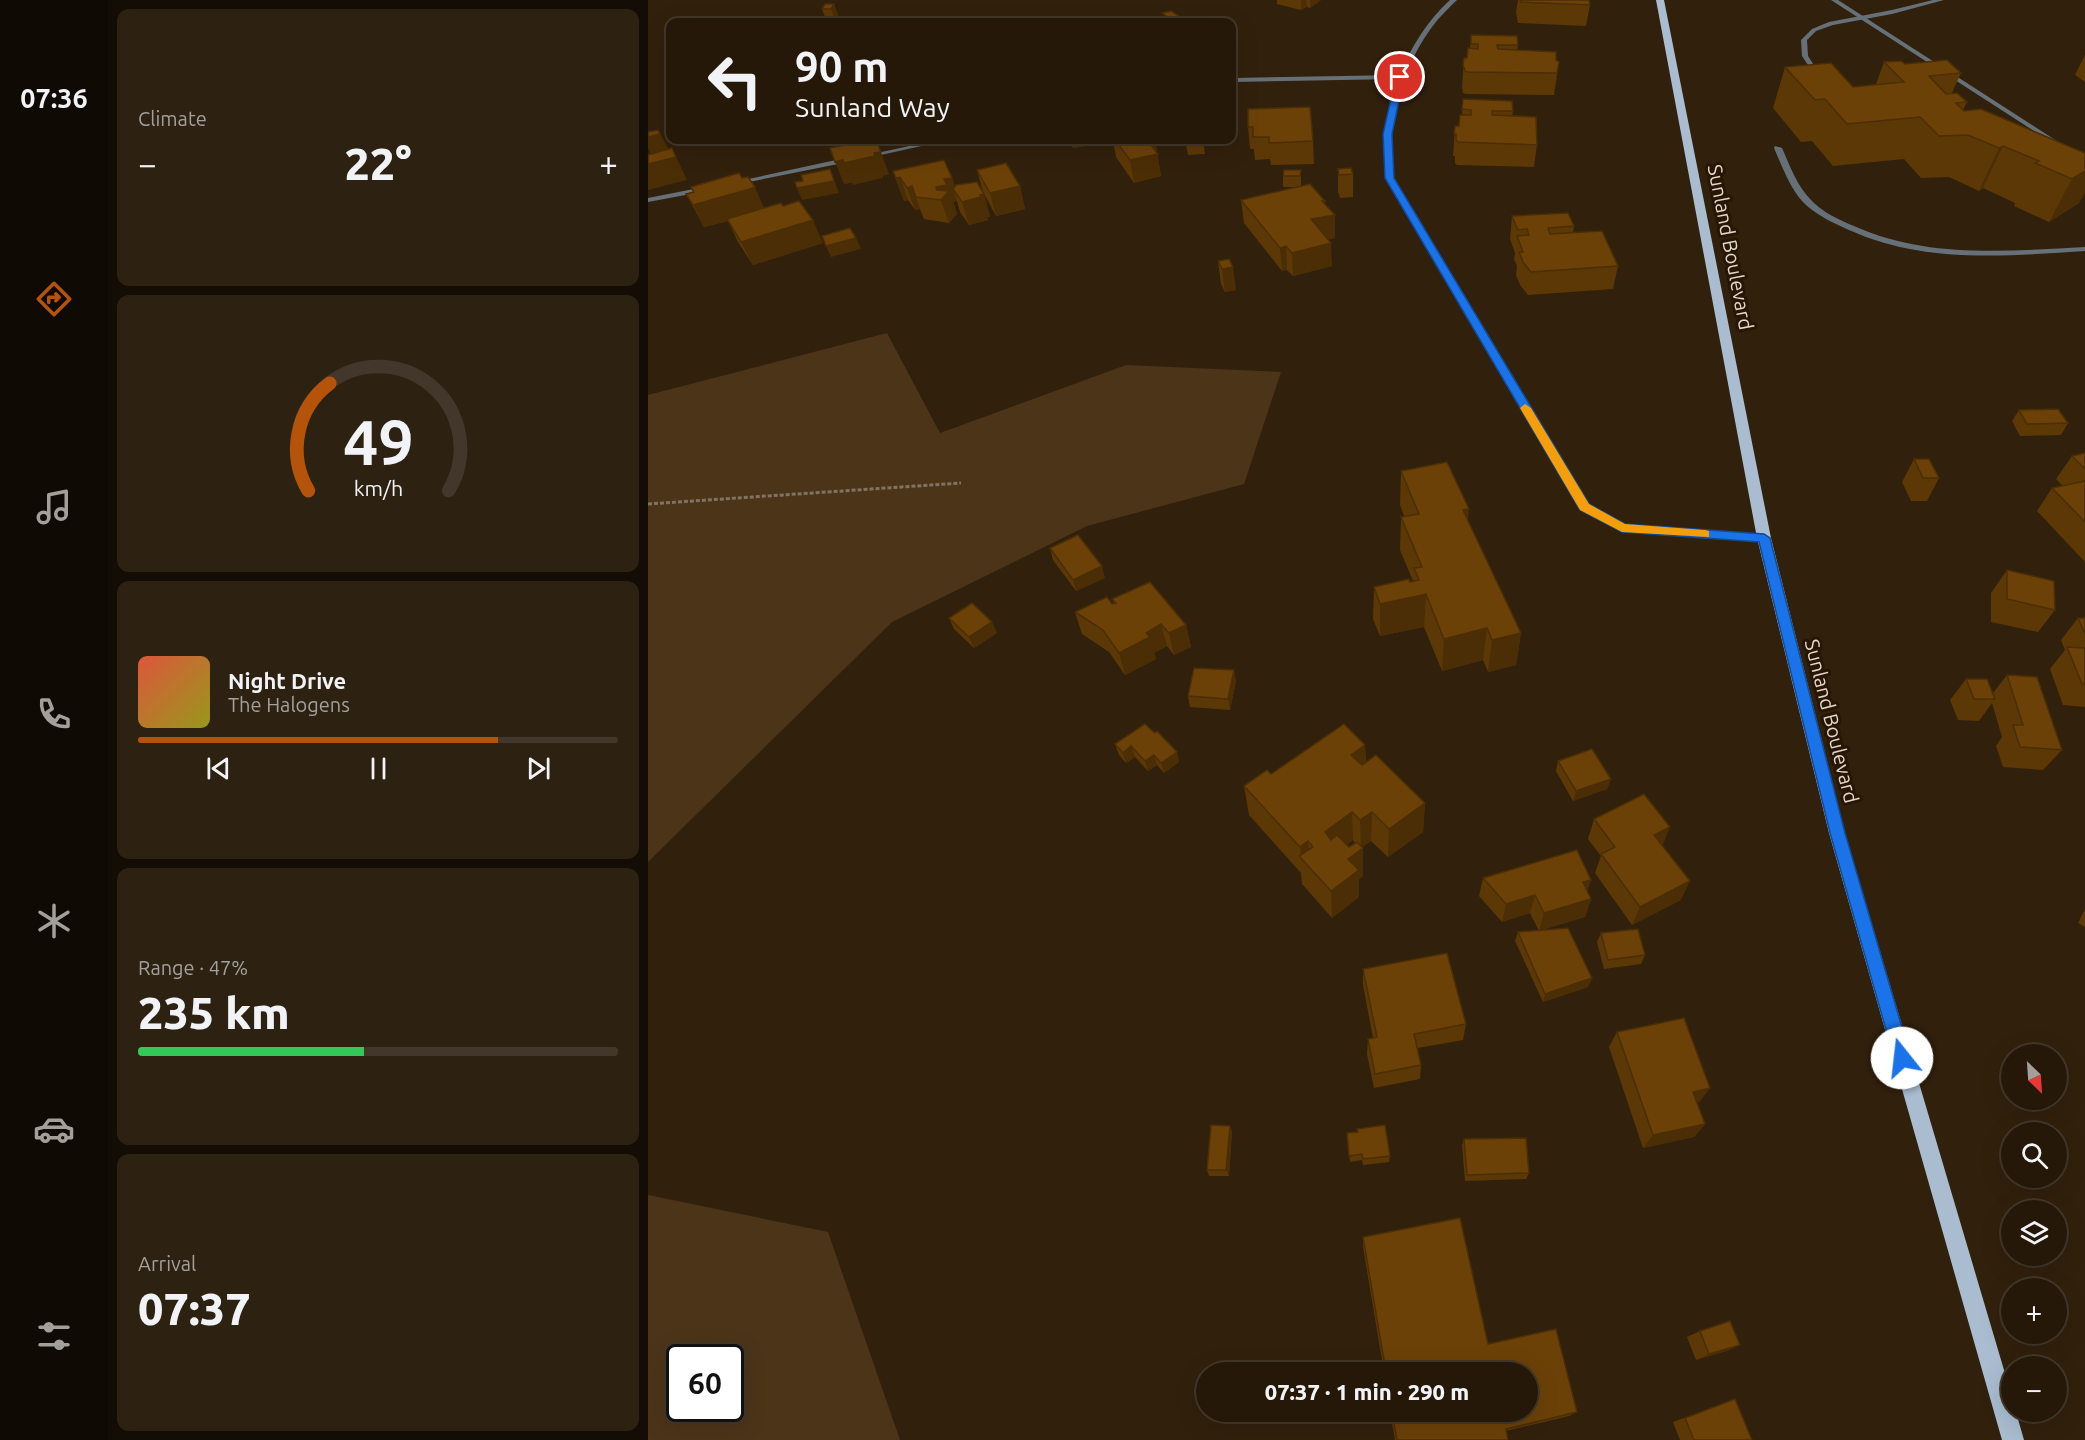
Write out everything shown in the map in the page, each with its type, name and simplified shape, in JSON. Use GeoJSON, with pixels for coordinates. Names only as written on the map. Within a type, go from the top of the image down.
{"type":"FeatureCollection","features":[{"type":"Feature","properties":{"kind":"main road","name":"Sunland Boulevard"},"geometry":{"type":"LineString","coordinates":[[1660,0],[1764,538],[1837,833],[2013,1440]]}},
{"type":"Feature","properties":{"kind":"street"},"geometry":{"type":"LineString","coordinates":[[1454,0],[1421,37],[1400,77],[1388,134],[1389,178],[1584,507],[1622,528],[1764,538]]}},
{"type":"Feature","properties":{"kind":"street"},"geometry":{"type":"LineString","coordinates":[[1834,0],[2085,162]]}},
{"type":"Feature","properties":{"kind":"street"},"geometry":{"type":"LineString","coordinates":[[1826,87],[1805,57],[1804,40],[1814,30],[1831,23],[1941,0]]}},
{"type":"Feature","properties":{"kind":"street"},"geometry":{"type":"LineString","coordinates":[[1236,80],[1400,77]]}},
{"type":"Feature","properties":{"kind":"street"},"geometry":{"type":"LineString","coordinates":[[728,184],[925,144]]}},
{"type":"Feature","properties":{"kind":"street"},"geometry":{"type":"LineString","coordinates":[[1778,148],[1795,184],[1807,201],[1824,214],[1864,236],[1921,251],[1969,256],[2085,249]]}},
{"type":"Feature","properties":{"kind":"street"},"geometry":{"type":"LineString","coordinates":[[648,200],[717,186]]}},
{"type":"Feature","properties":{"kind":"path"},"geometry":{"type":"LineString","coordinates":[[648,504],[961,483]]}},
{"type":"Feature","properties":{"kind":"shaded area"},"geometry":{"type":"Polygon","coordinates":[[[887,333],[940,433],[1126,365],[1281,372],[1244,484],[1087,526],[892,622],[648,862],[648,395],[887,333]]]}},
{"type":"Feature","properties":{"kind":"shaded area"},"geometry":{"type":"Polygon","coordinates":[[[648,1195],[828,1232],[900,1440],[648,1440],[648,1195]]]}},
{"type":"Feature","properties":{"kind":"building"},"geometry":{"type":"Polygon","coordinates":[[[1520,0],[1589,0],[1590,5],[1521,2],[1520,0]]]}},
{"type":"Feature","properties":{"kind":"building"},"geometry":{"type":"Polygon","coordinates":[[[825,4],[834,4],[831,9],[822,9],[825,4]]]}},
{"type":"Feature","properties":{"kind":"building"},"geometry":{"type":"Polygon","coordinates":[[[1171,11],[1182,18],[1159,18],[1166,16],[1162,13],[1171,11]]]}},
{"type":"Feature","properties":{"kind":"building"},"geometry":{"type":"Polygon","coordinates":[[[1471,35],[1517,36],[1518,45],[1497,45],[1498,49],[1556,52],[1556,60],[1559,62],[1557,73],[1465,71],[1463,65],[1464,58],[1467,58],[1468,48],[1478,49],[1478,44],[1471,44],[1471,35]]]}},
{"type":"Feature","properties":{"kind":"building"},"geometry":{"type":"Polygon","coordinates":[[[1947,60],[1961,73],[1929,76],[1946,94],[1957,93],[1967,102],[1956,103],[1964,111],[1981,109],[2085,153],[2085,171],[2072,179],[2035,163],[2039,161],[2003,146],[1999,148],[1968,135],[1939,136],[1920,117],[1847,124],[1825,99],[1815,100],[1785,67],[1831,63],[1853,87],[1904,82],[1884,62],[1901,61],[1905,64],[1947,60]]]}},
{"type":"Feature","properties":{"kind":"building"},"geometry":{"type":"Polygon","coordinates":[[[1463,99],[1512,101],[1513,111],[1492,111],[1492,115],[1536,117],[1537,145],[1458,142],[1454,134],[1455,126],[1459,126],[1460,115],[1471,115],[1471,110],[1462,109],[1463,99]]]}},
{"type":"Feature","properties":{"kind":"building"},"geometry":{"type":"Polygon","coordinates":[[[1310,107],[1313,141],[1269,143],[1269,137],[1253,137],[1253,127],[1248,127],[1248,109],[1310,107]]]}},
{"type":"Feature","properties":{"kind":"building"},"geometry":{"type":"Polygon","coordinates":[[[658,130],[660,134],[648,137],[648,132],[658,130]]]}},
{"type":"Feature","properties":{"kind":"building"},"geometry":{"type":"Polygon","coordinates":[[[850,144],[878,144],[881,152],[874,153],[875,156],[844,163],[843,160],[835,162],[830,148],[850,144]]]}},
{"type":"Feature","properties":{"kind":"building"},"geometry":{"type":"Polygon","coordinates":[[[1118,144],[1150,144],[1158,154],[1130,160],[1118,144]]]}},
{"type":"Feature","properties":{"kind":"building"},"geometry":{"type":"Polygon","coordinates":[[[672,148],[676,157],[648,164],[648,155],[672,148]]]}},
{"type":"Feature","properties":{"kind":"building"},"geometry":{"type":"Polygon","coordinates":[[[944,160],[952,178],[944,179],[947,185],[936,187],[937,190],[949,191],[941,200],[916,197],[912,186],[907,188],[900,177],[896,178],[893,171],[944,160]]]}},
{"type":"Feature","properties":{"kind":"building"},"geometry":{"type":"Polygon","coordinates":[[[1006,163],[1020,186],[990,193],[977,170],[1006,163]]]}},
{"type":"Feature","properties":{"kind":"building"},"geometry":{"type":"Polygon","coordinates":[[[1351,168],[1353,174],[1339,175],[1338,169],[1351,168]]]}},
{"type":"Feature","properties":{"kind":"building"},"geometry":{"type":"Polygon","coordinates":[[[830,169],[834,181],[797,188],[795,182],[803,181],[801,175],[830,169]]]}},
{"type":"Feature","properties":{"kind":"building"},"geometry":{"type":"Polygon","coordinates":[[[1284,170],[1301,170],[1300,176],[1283,176],[1284,170]]]}},
{"type":"Feature","properties":{"kind":"building"},"geometry":{"type":"Polygon","coordinates":[[[739,173],[742,178],[748,177],[755,187],[693,205],[686,194],[694,192],[691,187],[739,173]]]}},
{"type":"Feature","properties":{"kind":"building"},"geometry":{"type":"Polygon","coordinates":[[[977,182],[984,194],[980,195],[981,197],[962,202],[953,189],[956,185],[977,182]]]}},
{"type":"Feature","properties":{"kind":"building"},"geometry":{"type":"Polygon","coordinates":[[[1310,184],[1335,215],[1311,219],[1331,243],[1292,253],[1286,246],[1280,248],[1241,200],[1310,184]]]}},
{"type":"Feature","properties":{"kind":"building"},"geometry":{"type":"Polygon","coordinates":[[[799,201],[813,220],[741,242],[727,219],[781,203],[783,206],[799,201]]]}},
{"type":"Feature","properties":{"kind":"building"},"geometry":{"type":"Polygon","coordinates":[[[1568,213],[1574,226],[1548,228],[1550,234],[1602,231],[1618,266],[1531,272],[1519,252],[1523,252],[1517,236],[1529,235],[1527,229],[1518,230],[1512,216],[1568,213]]]}},
{"type":"Feature","properties":{"kind":"building"},"geometry":{"type":"Polygon","coordinates":[[[850,228],[856,238],[826,246],[822,236],[850,228]]]}},
{"type":"Feature","properties":{"kind":"building"},"geometry":{"type":"Polygon","coordinates":[[[1229,259],[1233,267],[1222,269],[1218,261],[1229,259]]]}},
{"type":"Feature","properties":{"kind":"building"},"geometry":{"type":"Polygon","coordinates":[[[2058,409],[2068,423],[2027,424],[2019,410],[2058,409]]]}},
{"type":"Feature","properties":{"kind":"building"},"geometry":{"type":"Polygon","coordinates":[[[2085,453],[2085,469],[2072,456],[2085,453]]]}},
{"type":"Feature","properties":{"kind":"building"},"geometry":{"type":"Polygon","coordinates":[[[1914,459],[1929,459],[1939,478],[1923,478],[1914,459]]]}},
{"type":"Feature","properties":{"kind":"building"},"geometry":{"type":"Polygon","coordinates":[[[1447,462],[1469,509],[1463,510],[1521,633],[1492,640],[1487,628],[1444,639],[1426,594],[1380,604],[1374,587],[1409,579],[1410,582],[1419,580],[1414,568],[1422,567],[1401,517],[1419,514],[1401,471],[1447,462]]]}},
{"type":"Feature","properties":{"kind":"building"},"geometry":{"type":"Polygon","coordinates":[[[2085,481],[2085,522],[2052,488],[2085,481]]]}},
{"type":"Feature","properties":{"kind":"building"},"geometry":{"type":"Polygon","coordinates":[[[1078,535],[1102,566],[1073,580],[1050,548],[1078,535]]]}},
{"type":"Feature","properties":{"kind":"building"},"geometry":{"type":"Polygon","coordinates":[[[2007,570],[2054,581],[2055,610],[2007,599],[2007,570]]]}},
{"type":"Feature","properties":{"kind":"building"},"geometry":{"type":"Polygon","coordinates":[[[1150,582],[1186,625],[1169,633],[1161,624],[1146,633],[1150,637],[1119,653],[1103,630],[1075,612],[1107,597],[1112,604],[1116,603],[1112,599],[1150,582]]]}},
{"type":"Feature","properties":{"kind":"building"},"geometry":{"type":"Polygon","coordinates":[[[972,603],[992,622],[969,637],[949,618],[972,603]]]}},
{"type":"Feature","properties":{"kind":"building"},"geometry":{"type":"Polygon","coordinates":[[[2078,618],[2085,618],[2085,634],[2078,618]]]}},
{"type":"Feature","properties":{"kind":"building"},"geometry":{"type":"Polygon","coordinates":[[[2067,647],[2085,648],[2085,684],[2082,684],[2067,647]]]}},
{"type":"Feature","properties":{"kind":"building"},"geometry":{"type":"Polygon","coordinates":[[[1194,668],[1234,670],[1228,699],[1188,696],[1194,668]]]}},
{"type":"Feature","properties":{"kind":"building"},"geometry":{"type":"Polygon","coordinates":[[[2007,675],[2037,677],[2062,750],[2020,747],[2013,725],[2023,725],[2007,675]]]}},
{"type":"Feature","properties":{"kind":"building"},"geometry":{"type":"Polygon","coordinates":[[[1966,679],[1987,679],[1995,699],[1974,699],[1966,679]]]}},
{"type":"Feature","properties":{"kind":"building"},"geometry":{"type":"Polygon","coordinates":[[[1145,724],[1155,733],[1157,731],[1177,752],[1161,763],[1154,755],[1145,761],[1131,746],[1123,753],[1115,744],[1145,724]]]}},
{"type":"Feature","properties":{"kind":"building"},"geometry":{"type":"Polygon","coordinates":[[[1344,724],[1365,745],[1351,755],[1362,765],[1376,755],[1425,803],[1389,829],[1372,812],[1360,820],[1352,812],[1325,832],[1331,840],[1337,835],[1349,847],[1357,842],[1363,848],[1348,859],[1359,870],[1331,891],[1299,856],[1313,847],[1308,841],[1300,847],[1244,786],[1267,770],[1271,774],[1344,724]]]}},
{"type":"Feature","properties":{"kind":"building"},"geometry":{"type":"Polygon","coordinates":[[[1592,749],[1611,779],[1576,791],[1558,761],[1592,749]]]}},
{"type":"Feature","properties":{"kind":"building"},"geometry":{"type":"Polygon","coordinates":[[[1644,794],[1670,827],[1654,835],[1690,881],[1640,907],[1601,854],[1615,847],[1594,819],[1644,794]]]}},
{"type":"Feature","properties":{"kind":"building"},"geometry":{"type":"Polygon","coordinates":[[[1577,850],[1591,880],[1583,882],[1591,899],[1544,913],[1535,895],[1506,904],[1483,878],[1577,850]]]}},
{"type":"Feature","properties":{"kind":"building"},"geometry":{"type":"Polygon","coordinates":[[[1568,928],[1592,978],[1545,994],[1518,932],[1568,928]]]}},
{"type":"Feature","properties":{"kind":"building"},"geometry":{"type":"Polygon","coordinates":[[[1638,929],[1645,955],[1608,960],[1601,933],[1638,929]]]}},
{"type":"Feature","properties":{"kind":"building"},"geometry":{"type":"Polygon","coordinates":[[[1447,953],[1466,1024],[1414,1034],[1421,1065],[1375,1074],[1368,1039],[1377,1037],[1363,969],[1447,953]]]}},
{"type":"Feature","properties":{"kind":"building"},"geometry":{"type":"Polygon","coordinates":[[[1684,1018],[1710,1088],[1693,1092],[1705,1124],[1653,1135],[1617,1032],[1684,1018]]]}},
{"type":"Feature","properties":{"kind":"building"},"geometry":{"type":"Polygon","coordinates":[[[1211,1125],[1230,1126],[1226,1170],[1207,1170],[1211,1125]]]}},
{"type":"Feature","properties":{"kind":"building"},"geometry":{"type":"Polygon","coordinates":[[[1385,1125],[1390,1156],[1363,1159],[1362,1154],[1349,1156],[1347,1133],[1358,1132],[1357,1129],[1385,1125]]]}},
{"type":"Feature","properties":{"kind":"building"},"geometry":{"type":"Polygon","coordinates":[[[1526,1138],[1529,1173],[1467,1175],[1464,1139],[1526,1138]]]}},
{"type":"Feature","properties":{"kind":"building"},"geometry":{"type":"Polygon","coordinates":[[[1460,1218],[1488,1344],[1556,1329],[1577,1412],[1538,1421],[1538,1362],[1384,1362],[1363,1237],[1460,1218]]]}},
{"type":"Feature","properties":{"kind":"building"},"geometry":{"type":"Polygon","coordinates":[[[1730,1321],[1740,1345],[1709,1354],[1700,1331],[1730,1321]]]}},
{"type":"Feature","properties":{"kind":"building"},"geometry":{"type":"Polygon","coordinates":[[[1735,1399],[1752,1440],[1694,1440],[1685,1418],[1735,1399]]]}},
{"type":"Feature","properties":{"kind":"building"},"geometry":{"type":"Polygon","coordinates":[[[1394,1422],[1535,1422],[1506,1429],[1508,1440],[1397,1440],[1394,1422]]]}},
{"type":"Feature","properties":{"kind":"slow traffic"},"geometry":{"type":"LineString","coordinates":[[1525,408],[1584,507],[1622,528],[1705,534]]}},
{"type":"Feature","properties":{"kind":"route"},"geometry":{"type":"LineString","coordinates":[[1400,77],[1388,134],[1389,178],[1584,507],[1622,528],[1764,538],[1837,833],[1902,1058]]}}]}
